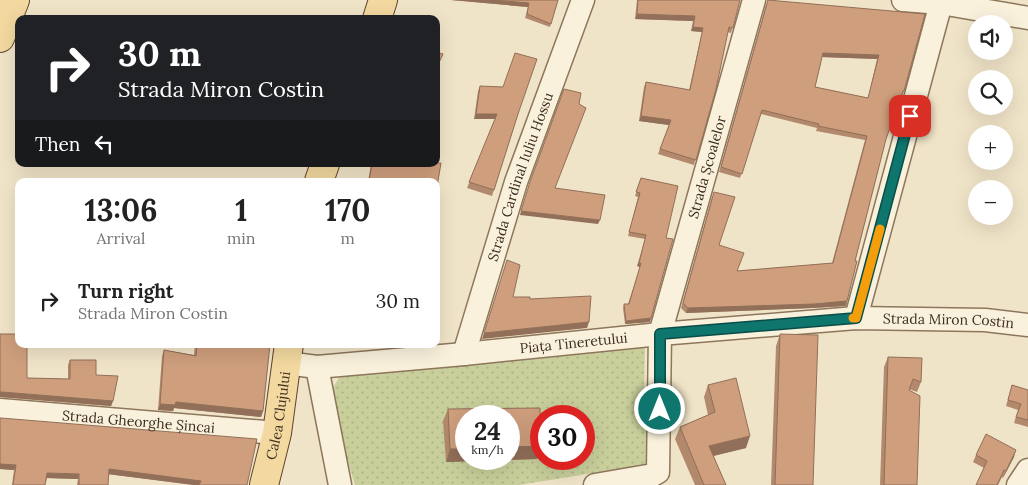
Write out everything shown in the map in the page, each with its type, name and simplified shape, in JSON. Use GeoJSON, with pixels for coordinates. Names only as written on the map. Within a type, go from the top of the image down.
{"type":"FeatureCollection","features":[{"type":"Feature","properties":{"kind":"main road"},"geometry":{"type":"LineString","coordinates":[[0,38],[15,0]]}},
{"type":"Feature","properties":{"kind":"main road"},"geometry":{"type":"LineString","coordinates":[[378,15],[384,0]]}},
{"type":"Feature","properties":{"kind":"main road","name":"Calea Clujului"},"geometry":{"type":"LineString","coordinates":[[264,485],[277,432],[287,353]]}},
{"type":"Feature","properties":{"kind":"street","name":"Strada Cardinal Iuliu Hossu"},"geometry":{"type":"LineString","coordinates":[[464,354],[516,182],[583,0]]}},
{"type":"Feature","properties":{"kind":"street","name":"Strada Școalelor"},"geometry":{"type":"LineString","coordinates":[[660,334],[754,0]]}},
{"type":"Feature","properties":{"kind":"street"},"geometry":{"type":"LineString","coordinates":[[902,0],[941,4],[1028,18]]}},
{"type":"Feature","properties":{"kind":"street"},"geometry":{"type":"LineString","coordinates":[[856,318],[941,4]]}},
{"type":"Feature","properties":{"kind":"street","name":"Strada Miron Costin"},"geometry":{"type":"LineString","coordinates":[[660,334],[856,318],[985,320],[1028,325]]}},
{"type":"Feature","properties":{"kind":"street","name":"Piața Tineretului"},"geometry":{"type":"LineString","coordinates":[[287,353],[317,366],[464,354],[660,334]]}},
{"type":"Feature","properties":{"kind":"street"},"geometry":{"type":"LineString","coordinates":[[595,485],[653,475],[658,472],[660,334]]}},
{"type":"Feature","properties":{"kind":"street"},"geometry":{"type":"LineString","coordinates":[[317,366],[340,485]]}},
{"type":"Feature","properties":{"kind":"street","name":"Strada Gheorghe Șincai"},"geometry":{"type":"LineString","coordinates":[[0,410],[277,432]]}},
{"type":"Feature","properties":{"kind":"street"},"geometry":{"type":"LineString","coordinates":[[1018,485],[1028,470]]}},
{"type":"Feature","properties":{"kind":"green space"},"geometry":{"type":"Polygon","coordinates":[[[645,345],[644,397],[649,464],[519,485],[355,485],[328,396],[340,376],[645,345]]]}},
{"type":"Feature","properties":{"kind":"building"},"geometry":{"type":"Polygon","coordinates":[[[492,0],[558,0],[551,24],[527,14],[529,3],[492,0]]]}},
{"type":"Feature","properties":{"kind":"building"},"geometry":{"type":"Polygon","coordinates":[[[638,0],[740,0],[733,28],[729,27],[716,89],[696,160],[660,149],[671,120],[641,116],[646,82],[690,90],[703,28],[693,27],[695,16],[637,14],[638,0]]]}},
{"type":"Feature","properties":{"kind":"building"},"geometry":{"type":"Polygon","coordinates":[[[768,0],[925,14],[904,91],[886,139],[855,261],[857,261],[847,301],[814,304],[688,308],[683,303],[714,192],[735,197],[719,245],[744,253],[737,271],[833,263],[867,136],[818,126],[819,124],[762,110],[742,174],[721,167],[768,0]],[[823,53],[815,87],[868,98],[879,55],[823,53]]]}},
{"type":"Feature","properties":{"kind":"building"},"geometry":{"type":"Polygon","coordinates":[[[515,53],[537,59],[494,190],[469,182],[497,114],[476,114],[480,86],[503,87],[515,53]]]}},
{"type":"Feature","properties":{"kind":"building"},"geometry":{"type":"Polygon","coordinates":[[[564,89],[581,93],[579,104],[586,108],[555,188],[605,195],[600,220],[521,211],[564,89]]]}},
{"type":"Feature","properties":{"kind":"building"},"geometry":{"type":"Polygon","coordinates":[[[441,163],[438,178],[370,178],[371,167],[440,167],[441,163]]]}},
{"type":"Feature","properties":{"kind":"building"},"geometry":{"type":"Polygon","coordinates":[[[641,178],[678,186],[666,238],[673,239],[651,318],[626,321],[624,304],[629,304],[641,263],[639,263],[646,235],[629,232],[640,193],[636,192],[641,178]]]}},
{"type":"Feature","properties":{"kind":"building"},"geometry":{"type":"Polygon","coordinates":[[[507,260],[520,265],[513,297],[530,297],[530,299],[591,296],[589,322],[484,333],[507,260]]]}},
{"type":"Feature","properties":{"kind":"building"},"geometry":{"type":"Polygon","coordinates":[[[0,334],[15,334],[15,348],[27,348],[27,378],[70,379],[70,360],[96,360],[96,375],[118,376],[113,401],[0,392],[0,334]]]}},
{"type":"Feature","properties":{"kind":"building"},"geometry":{"type":"Polygon","coordinates":[[[780,334],[818,335],[813,485],[775,485],[780,334]]]}},
{"type":"Feature","properties":{"kind":"building"},"geometry":{"type":"Polygon","coordinates":[[[197,348],[270,348],[263,411],[176,402],[175,405],[160,404],[164,350],[196,356],[197,348]]]}},
{"type":"Feature","properties":{"kind":"building"},"geometry":{"type":"Polygon","coordinates":[[[888,357],[922,358],[921,382],[913,379],[909,390],[920,396],[917,485],[884,485],[888,357]]]}},
{"type":"Feature","properties":{"kind":"building"},"geometry":{"type":"Polygon","coordinates":[[[736,378],[750,436],[709,446],[726,485],[704,485],[680,427],[715,412],[708,385],[736,378]]]}},
{"type":"Feature","properties":{"kind":"building"},"geometry":{"type":"Polygon","coordinates":[[[1012,385],[1028,390],[1028,420],[1016,417],[1021,404],[1008,400],[1012,385]]]}},
{"type":"Feature","properties":{"kind":"building"},"geometry":{"type":"Polygon","coordinates":[[[520,408],[530,408],[530,446],[520,447],[520,408]]]}},
{"type":"Feature","properties":{"kind":"building"},"geometry":{"type":"Polygon","coordinates":[[[448,409],[455,409],[455,449],[450,449],[448,409]]]}},
{"type":"Feature","properties":{"kind":"building"},"geometry":{"type":"Polygon","coordinates":[[[0,418],[257,439],[247,485],[199,485],[201,481],[109,469],[108,485],[79,485],[79,474],[47,473],[45,485],[13,485],[16,465],[0,464],[0,418]]]}},
{"type":"Feature","properties":{"kind":"building"},"geometry":{"type":"Polygon","coordinates":[[[986,434],[1016,450],[997,485],[976,485],[987,461],[976,455],[986,434]]]}},
{"type":"Feature","properties":{"kind":"slow traffic"},"geometry":{"type":"LineString","coordinates":[[853,318],[856,318],[880,229]]}},
{"type":"Feature","properties":{"kind":"route"},"geometry":{"type":"LineString","coordinates":[[660,409],[660,334],[856,318],[910,116]]}}]}
